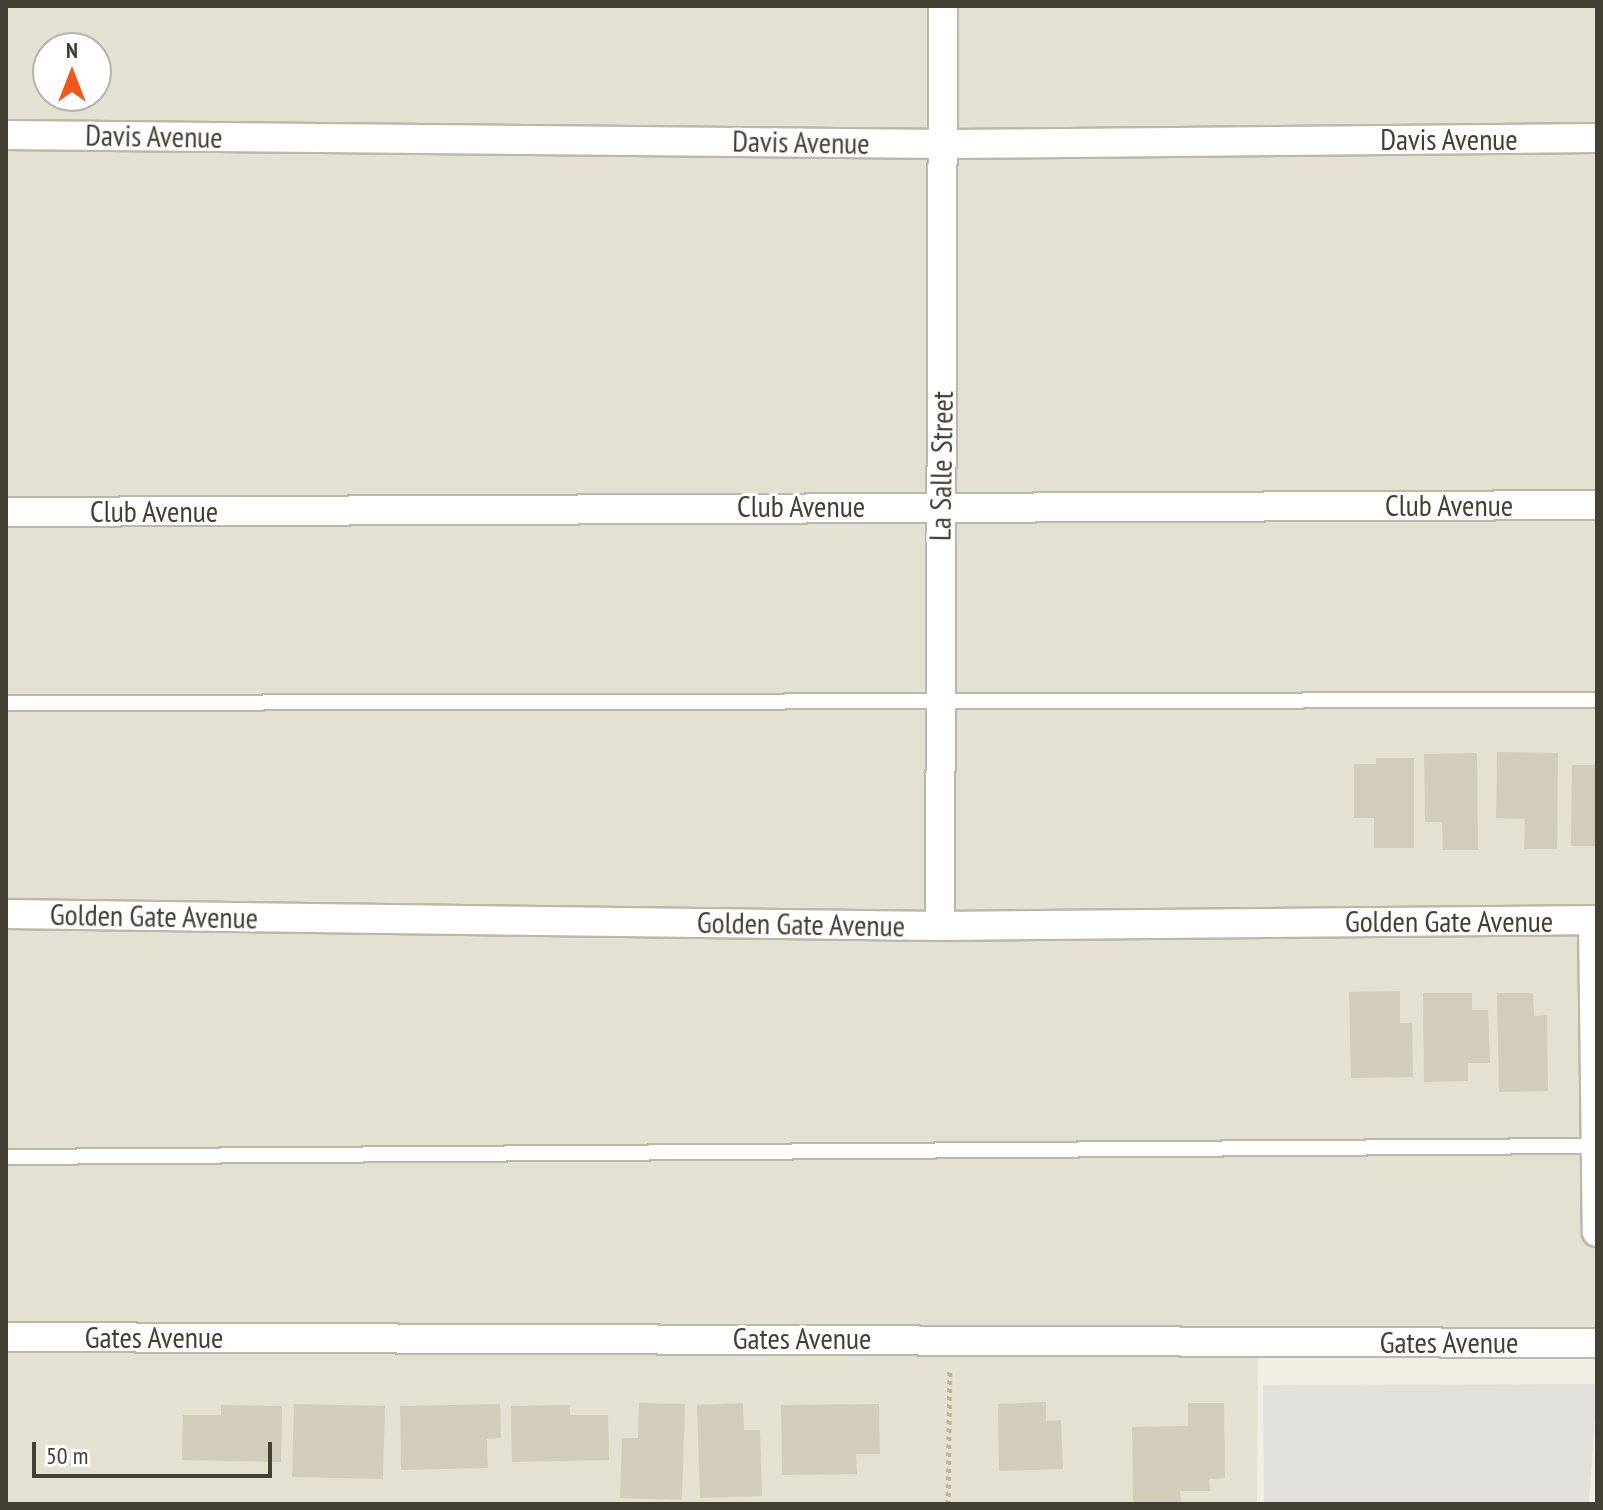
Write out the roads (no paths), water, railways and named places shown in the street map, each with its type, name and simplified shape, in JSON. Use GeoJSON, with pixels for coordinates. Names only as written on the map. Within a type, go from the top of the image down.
{"type":"FeatureCollection","features":[{"type":"Feature","properties":{"kind":"street","name":"La Salle Street"},"geometry":{"type":"LineString","coordinates":[[940,926],[940,505],[946,144],[943,6]]}},
{"type":"Feature","properties":{"kind":"street","name":"Davis Avenue"},"geometry":{"type":"LineString","coordinates":[[6,135],[946,144],[1597,138]]}},
{"type":"Feature","properties":{"kind":"street","name":"Club Avenue"},"geometry":{"type":"LineString","coordinates":[[6,512],[940,505],[1597,505]]}},
{"type":"Feature","properties":{"kind":"street","name":"Golden Gate Avenue"},"geometry":{"type":"LineString","coordinates":[[6,914],[940,926],[1595,920]]}},
{"type":"Feature","properties":{"kind":"street"},"geometry":{"type":"LineString","coordinates":[[1595,920],[1597,1232]]}},
{"type":"Feature","properties":{"kind":"street","name":"Gates Avenue"},"geometry":{"type":"LineString","coordinates":[[6,1337],[951,1338],[1597,1343]]}},
{"type":"Feature","properties":{"kind":"lane"},"geometry":{"type":"LineString","coordinates":[[6,703],[1597,700]]}},
{"type":"Feature","properties":{"kind":"lane"},"geometry":{"type":"LineString","coordinates":[[6,1157],[1596,1146]]}}]}
